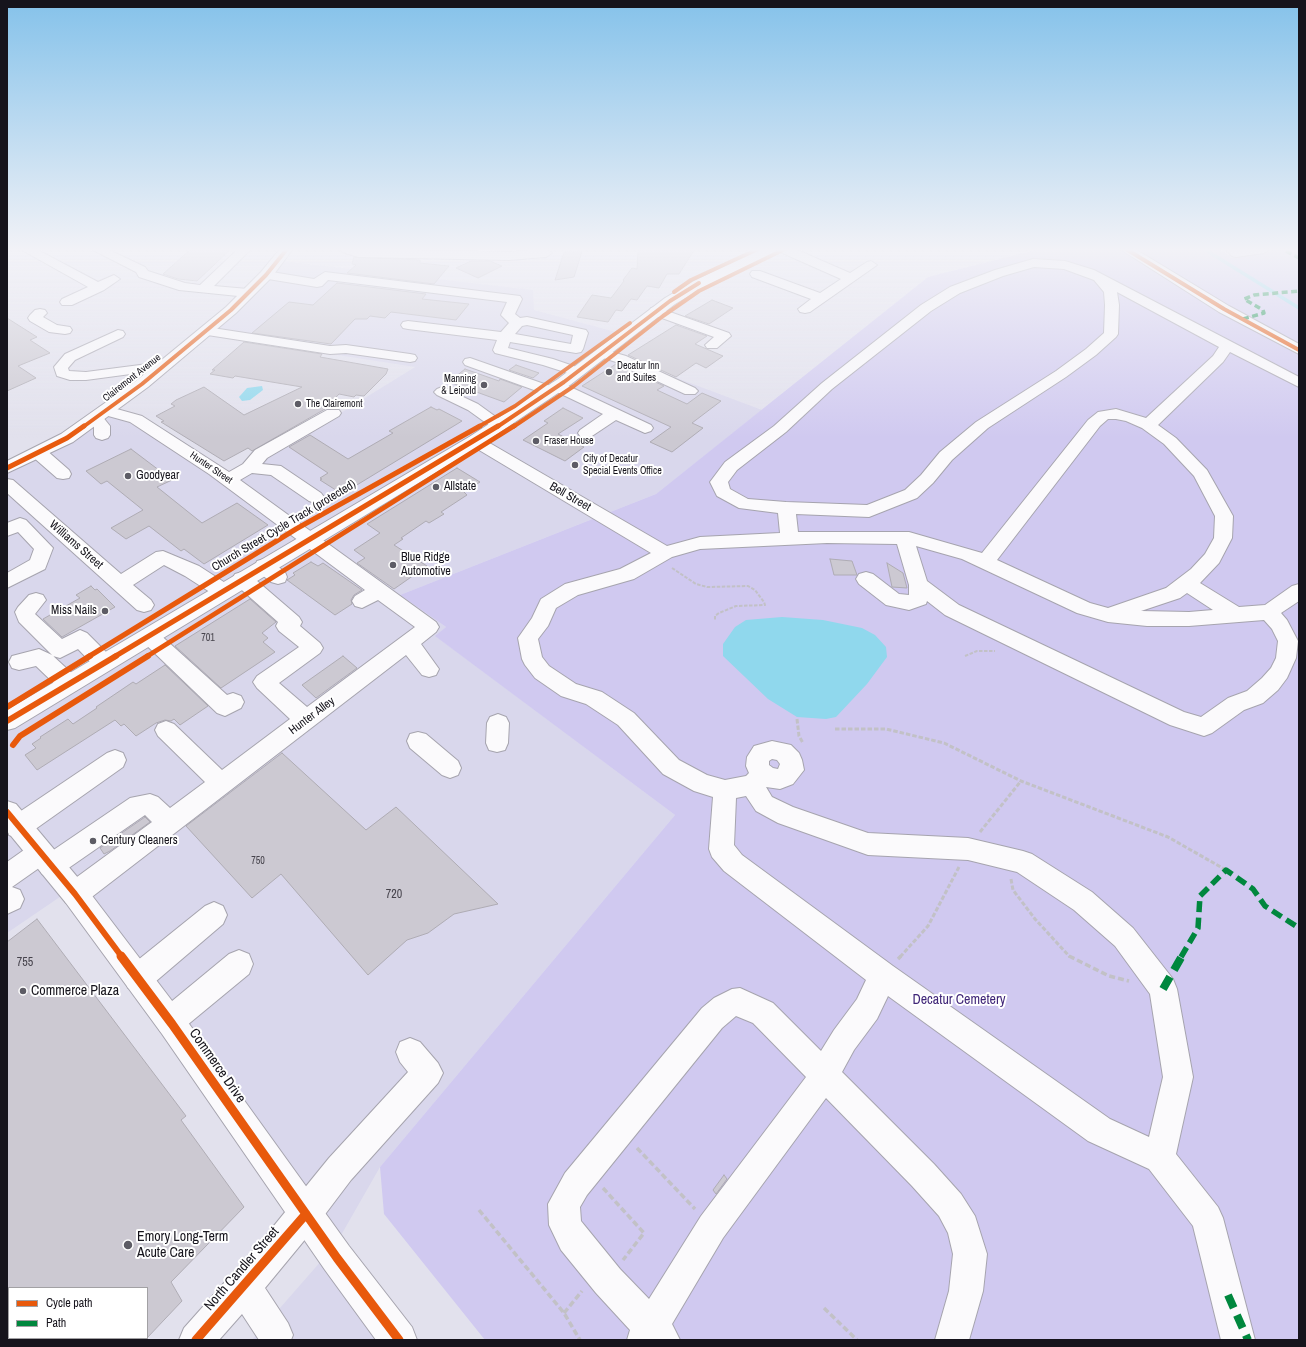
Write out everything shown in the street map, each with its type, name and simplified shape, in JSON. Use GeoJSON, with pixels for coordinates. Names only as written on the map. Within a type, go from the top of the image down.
{"type":"FeatureCollection","features":[{"type":"Feature","properties":{"kind":"main road","name":"Clairemont Avenue"},"geometry":{"type":"LineString","coordinates":[[7,468],[67,438],[101,415],[206,331],[227,312]]}},
{"type":"Feature","properties":{"kind":"main road"},"geometry":{"type":"LineString","coordinates":[[7,721],[242,579],[271,572],[309,539],[475,441],[553,389],[655,312]]}},
{"type":"Feature","properties":{"kind":"main road","name":"Commerce Drive"},"geometry":{"type":"LineString","coordinates":[[13,819],[75,894],[170,1021],[306,1214],[399,1340]]}},
{"type":"Feature","properties":{"kind":"street"},"geometry":{"type":"LineString","coordinates":[[509,312],[508,315],[517,323]]}},
{"type":"Feature","properties":{"kind":"street"},"geometry":{"type":"LineString","coordinates":[[659,312],[728,334],[712,345]]}},
{"type":"Feature","properties":{"kind":"street"},"geometry":{"type":"LineString","coordinates":[[921,312],[827,386],[780,429],[731,466],[719,482],[723,492],[732,499],[760,507],[869,511],[911,494],[927,479],[946,456],[982,425],[1061,374],[1091,352],[1111,334],[1112,312]]}},
{"type":"Feature","properties":{"kind":"street"},"geometry":{"type":"LineString","coordinates":[[1163,312],[1299,383]]}},
{"type":"Feature","properties":{"kind":"street"},"geometry":{"type":"LineString","coordinates":[[1229,312],[1299,350]]}},
{"type":"Feature","properties":{"kind":"street"},"geometry":{"type":"LineString","coordinates":[[40,313],[35,318],[54,329],[65,330]]}},
{"type":"Feature","properties":{"kind":"street"},"geometry":{"type":"LineString","coordinates":[[408,325],[505,337],[576,349],[581,332],[527,321],[517,323],[505,337],[500,350],[548,362],[577,372]]}},
{"type":"Feature","properties":{"kind":"street"},"geometry":{"type":"LineString","coordinates":[[206,331],[330,350],[346,349],[410,358]]}},
{"type":"Feature","properties":{"kind":"street"},"geometry":{"type":"LineString","coordinates":[[118,334],[70,357],[61,367],[62,373],[70,376],[86,376],[163,366]]}},
{"type":"Feature","properties":{"kind":"street"},"geometry":{"type":"LineString","coordinates":[[1148,425],[1218,359],[1227,346]]}},
{"type":"Feature","properties":{"kind":"street"},"geometry":{"type":"LineString","coordinates":[[602,353],[690,391]]}},
{"type":"Feature","properties":{"kind":"street"},"geometry":{"type":"LineString","coordinates":[[470,362],[553,389],[645,428]]}},
{"type":"Feature","properties":{"kind":"street"},"geometry":{"type":"LineString","coordinates":[[442,392],[473,407],[499,425]]}},
{"type":"Feature","properties":{"kind":"street"},"geometry":{"type":"LineString","coordinates":[[249,468],[261,454],[333,413]]}},
{"type":"Feature","properties":{"kind":"street"},"geometry":{"type":"LineString","coordinates":[[586,433],[614,414]]}},
{"type":"Feature","properties":{"kind":"street"},"geometry":{"type":"LineString","coordinates":[[985,562],[1094,423],[1104,415],[1116,414],[1132,418],[1148,425],[1170,441],[1192,462],[1201,474],[1224,516],[1223,538],[1212,558],[1198,574],[1173,593],[1108,615]]}},
{"type":"Feature","properties":{"kind":"street"},"geometry":{"type":"LineString","coordinates":[[101,415],[102,434]]}},
{"type":"Feature","properties":{"kind":"street","name":"Hunter Street"},"geometry":{"type":"LineString","coordinates":[[101,415],[136,419],[222,475],[309,539]]}},
{"type":"Feature","properties":{"kind":"street","name":"Bell Street"},"geometry":{"type":"LineString","coordinates":[[475,441],[667,558]]}},
{"type":"Feature","properties":{"kind":"street"},"geometry":{"type":"LineString","coordinates":[[39,453],[64,474]]}},
{"type":"Feature","properties":{"kind":"street"},"geometry":{"type":"LineString","coordinates":[[222,475],[249,468],[275,470],[315,497]]}},
{"type":"Feature","properties":{"kind":"street","name":"Williams Street"},"geometry":{"type":"LineString","coordinates":[[9,489],[43,516],[91,569],[120,584],[144,605]]}},
{"type":"Feature","properties":{"kind":"street"},"geometry":{"type":"LineString","coordinates":[[786,508],[790,538]]}},
{"type":"Feature","properties":{"kind":"street"},"geometry":{"type":"LineString","coordinates":[[15,528],[43,516]]}},
{"type":"Feature","properties":{"kind":"street"},"geometry":{"type":"LineString","coordinates":[[7,581],[38,564],[44,548],[15,528]]}},
{"type":"Feature","properties":{"kind":"street"},"geometry":{"type":"LineString","coordinates":[[1160,1158],[1178,1077],[1162,989],[1124,937],[1083,901],[1024,862],[968,849],[868,844],[786,815],[764,804],[757,780],[725,790],[702,784],[671,766],[626,719],[594,698],[569,690],[542,672],[532,659],[528,638],[540,621],[548,604],[572,589],[595,584],[627,574],[700,543],[790,538],[909,538],[968,554],[1055,597],[1084,608],[1108,615],[1161,620],[1238,616],[1269,612],[1299,591]]}},
{"type":"Feature","properties":{"kind":"street"},"geometry":{"type":"LineString","coordinates":[[866,579],[893,600],[909,603],[919,599],[920,585],[904,538]]}},
{"type":"Feature","properties":{"kind":"street","name":"Hunter Alley"},"geometry":{"type":"LineString","coordinates":[[75,894],[429,628],[370,596],[309,539]]}},
{"type":"Feature","properties":{"kind":"street"},"geometry":{"type":"LineString","coordinates":[[120,584],[156,552],[192,571],[223,591]]}},
{"type":"Feature","properties":{"kind":"street"},"geometry":{"type":"LineString","coordinates":[[242,579],[292,622],[286,626],[312,648],[264,682],[306,720]]}},
{"type":"Feature","properties":{"kind":"street"},"geometry":{"type":"LineString","coordinates":[[1186,583],[1238,616]]}},
{"type":"Feature","properties":{"kind":"street"},"geometry":{"type":"LineString","coordinates":[[920,585],[959,613],[1178,719],[1204,727],[1236,704],[1254,697],[1270,684],[1280,672],[1286,658],[1288,641],[1280,625],[1269,612]]}},
{"type":"Feature","properties":{"kind":"street"},"geometry":{"type":"LineString","coordinates":[[36,600],[25,612],[26,617],[60,650],[80,638],[104,662]]}},
{"type":"Feature","properties":{"kind":"street"},"geometry":{"type":"LineString","coordinates":[[149,636],[229,704]]}},
{"type":"Feature","properties":{"kind":"street"},"geometry":{"type":"LineString","coordinates":[[408,643],[429,669]]}},
{"type":"Feature","properties":{"kind":"street"},"geometry":{"type":"LineString","coordinates":[[19,662],[39,657],[45,660],[69,684]]}},
{"type":"Feature","properties":{"kind":"street"},"geometry":{"type":"LineString","coordinates":[[166,730],[222,784]]}},
{"type":"Feature","properties":{"kind":"street"},"geometry":{"type":"LineString","coordinates":[[418,741],[450,768]]}},
{"type":"Feature","properties":{"kind":"street"},"geometry":{"type":"LineString","coordinates":[[13,819],[115,760]]}},
{"type":"Feature","properties":{"kind":"street"},"geometry":{"type":"LineString","coordinates":[[725,790],[721,849],[733,863],[883,976],[1099,1130],[1160,1158],[1207,1218],[1238,1340]]}},
{"type":"Feature","properties":{"kind":"street"},"geometry":{"type":"LineString","coordinates":[[8,893],[46,859],[138,804],[150,804],[169,823]]}},
{"type":"Feature","properties":{"kind":"street"},"geometry":{"type":"LineString","coordinates":[[138,978],[214,915]]}},
{"type":"Feature","properties":{"kind":"street"},"geometry":{"type":"LineString","coordinates":[[170,1021],[239,964]]}},
{"type":"Feature","properties":{"kind":"street"},"geometry":{"type":"LineString","coordinates":[[883,976],[867,1009],[844,1040],[824,1075],[813,1092],[712,1227],[652,1336],[608,1282],[565,1225],[564,1204],[576,1184],[712,1018],[732,1003],[740,1002],[763,1013],[824,1075],[923,1175],[950,1205],[963,1228],[970,1254],[966,1291],[952,1340]]}},
{"type":"Feature","properties":{"kind":"street","name":"North Candler Street"},"geometry":{"type":"LineString","coordinates":[[196,1340],[244,1287],[306,1214],[340,1169],[428,1073],[410,1052]]}},
{"type":"Feature","properties":{"kind":"street"},"geometry":{"type":"LineString","coordinates":[[244,1287],[276,1335]]}},
{"type":"Feature","properties":{"kind":"path"},"geometry":{"type":"LineString","coordinates":[[667,558],[680,575],[696,584],[707,587],[748,586],[755,590],[764,602],[765,605],[736,606],[719,613],[715,616],[715,621]]}},
{"type":"Feature","properties":{"kind":"path"},"geometry":{"type":"LineString","coordinates":[[797,719],[799,736],[805,746]]}},
{"type":"Feature","properties":{"kind":"path"},"geometry":{"type":"LineString","coordinates":[[835,729],[886,729],[944,743],[1021,781],[1168,837],[1226,870]]}},
{"type":"Feature","properties":{"kind":"path"},"geometry":{"type":"LineString","coordinates":[[883,976],[928,926],[968,849],[1021,781]]}},
{"type":"Feature","properties":{"kind":"path"},"geometry":{"type":"LineString","coordinates":[[1008,859],[1013,890],[1035,919],[1070,957],[1109,976],[1162,989]]}},
{"type":"Feature","properties":{"kind":"path"},"geometry":{"type":"LineString","coordinates":[[620,1130],[712,1227]]}},
{"type":"Feature","properties":{"kind":"path"},"geometry":{"type":"LineString","coordinates":[[587,1170],[644,1233],[608,1282]]}},
{"type":"Feature","properties":{"kind":"path"},"geometry":{"type":"LineString","coordinates":[[479,1210],[564,1313],[580,1340]]}},
{"type":"Feature","properties":{"kind":"path"},"geometry":{"type":"LineString","coordinates":[[824,1308],[857,1340]]}},
{"type":"Feature","properties":{"kind":"shaded area"},"geometry":{"type":"Polygon","coordinates":[[[224,312],[541,312],[627,335],[608,352],[762,410],[656,494],[400,595],[446,627],[436,636],[675,815],[380,1167],[336,1244],[73,888],[7,933],[7,468],[110,403],[227,476],[276,453],[415,367],[202,334],[224,312]]]}},
{"type":"Feature","properties":{"kind":"shaded area"},"geometry":{"type":"Polygon","coordinates":[[[336,1244],[405,1340],[252,1340],[336,1244]]]}},
{"type":"Feature","properties":{"kind":"green space","name":"Decatur Cemetery"},"geometry":{"type":"Polygon","coordinates":[[[884,312],[1299,312],[1299,1340],[485,1340],[384,1214],[380,1167],[675,815],[435,636],[446,627],[400,595],[656,494],[884,312]]]}},
{"type":"Feature","properties":{"kind":"water"},"geometry":{"type":"Polygon","coordinates":[[[262,386],[263,390],[250,400],[242,401],[239,397],[247,388],[262,386]]]}},
{"type":"Feature","properties":{"kind":"water"},"geometry":{"type":"Polygon","coordinates":[[[782,617],[823,620],[862,628],[875,635],[886,647],[887,657],[867,684],[836,717],[826,719],[797,717],[768,699],[723,656],[723,644],[735,627],[746,620],[782,617]]]}},
{"type":"Feature","properties":{"kind":"building"},"geometry":{"type":"Polygon","coordinates":[[[277,312],[463,312],[456,320],[391,312],[385,318],[370,316],[367,319],[355,319],[331,344],[252,333],[277,312]]]}},
{"type":"Feature","properties":{"kind":"building"},"geometry":{"type":"Polygon","coordinates":[[[581,312],[615,312],[608,322],[577,317],[581,312]]]}},
{"type":"Feature","properties":{"kind":"building"},"geometry":{"type":"Polygon","coordinates":[[[692,312],[727,312],[709,324],[685,316],[692,312]]]}},
{"type":"Feature","properties":{"kind":"building"},"geometry":{"type":"Polygon","coordinates":[[[7,318],[37,337],[30,340],[50,353],[18,366],[36,378],[7,391],[7,318]]]}},
{"type":"Feature","properties":{"kind":"building"},"geometry":{"type":"Polygon","coordinates":[[[676,325],[707,336],[695,344],[723,356],[706,368],[696,363],[676,377],[628,355],[676,325]]]}},
{"type":"Feature","properties":{"kind":"building","name":"The Clairemont"},"geometry":{"type":"Polygon","coordinates":[[[244,342],[322,354],[320,357],[388,369],[386,374],[364,396],[356,395],[354,397],[339,394],[325,409],[252,451],[248,448],[224,461],[161,422],[164,421],[156,416],[175,406],[171,404],[176,400],[204,387],[244,415],[302,387],[235,376],[233,378],[210,374],[215,370],[212,370],[244,342]]]}},
{"type":"Feature","properties":{"kind":"building"},"geometry":{"type":"Polygon","coordinates":[[[616,364],[664,386],[657,390],[687,404],[702,393],[721,401],[692,423],[703,428],[672,452],[650,442],[671,427],[582,386],[616,364]]]}},
{"type":"Feature","properties":{"kind":"building"},"geometry":{"type":"Polygon","coordinates":[[[516,365],[539,373],[533,378],[509,370],[516,365]]]}},
{"type":"Feature","properties":{"kind":"building","name":"Manning & Leipold"},"geometry":{"type":"Polygon","coordinates":[[[465,369],[499,381],[500,379],[522,387],[504,402],[449,382],[465,369]]]}},
{"type":"Feature","properties":{"kind":"building"},"geometry":{"type":"Polygon","coordinates":[[[431,407],[437,410],[439,409],[462,421],[342,494],[320,480],[322,479],[320,478],[328,473],[289,447],[310,435],[348,459],[393,433],[389,431],[431,407]]]}},
{"type":"Feature","properties":{"kind":"building"},"geometry":{"type":"Polygon","coordinates":[[[563,408],[583,418],[558,434],[584,447],[565,461],[523,440],[548,423],[544,421],[563,408]]]}},
{"type":"Feature","properties":{"kind":"building"},"geometry":{"type":"Polygon","coordinates":[[[131,449],[172,480],[157,487],[202,523],[237,503],[268,525],[204,564],[184,549],[181,551],[149,526],[126,539],[111,528],[143,510],[107,481],[101,484],[86,471],[131,449]]]}},
{"type":"Feature","properties":{"kind":"building"},"geometry":{"type":"Polygon","coordinates":[[[457,468],[480,482],[464,492],[467,495],[441,512],[444,514],[429,523],[426,521],[401,538],[403,539],[394,545],[427,566],[394,589],[357,563],[365,558],[354,550],[380,533],[367,524],[457,468]]]}},
{"type":"Feature","properties":{"kind":"building"},"geometry":{"type":"Polygon","coordinates":[[[830,559],[852,561],[857,575],[834,575],[830,559]]]}},
{"type":"Feature","properties":{"kind":"building"},"geometry":{"type":"Polygon","coordinates":[[[311,562],[318,566],[323,563],[362,590],[354,595],[351,600],[352,604],[335,615],[287,580],[295,575],[293,573],[311,562]]]}},
{"type":"Feature","properties":{"kind":"building"},"geometry":{"type":"Polygon","coordinates":[[[887,563],[903,573],[907,588],[892,587],[887,563]]]}},
{"type":"Feature","properties":{"kind":"building"},"geometry":{"type":"Polygon","coordinates":[[[91,586],[95,590],[97,589],[115,607],[62,637],[43,619],[80,598],[76,595],[91,586]]]}},
{"type":"Feature","properties":{"kind":"building"},"geometry":{"type":"Polygon","coordinates":[[[250,599],[276,622],[262,633],[268,638],[263,642],[275,652],[221,688],[175,646],[250,599]]]}},
{"type":"Feature","properties":{"kind":"building"},"geometry":{"type":"Polygon","coordinates":[[[343,656],[357,668],[316,698],[302,685],[343,656]]]}},
{"type":"Feature","properties":{"kind":"building"},"geometry":{"type":"Polygon","coordinates":[[[165,665],[208,706],[180,725],[174,719],[171,721],[165,720],[156,723],[136,736],[124,724],[121,726],[115,720],[37,770],[25,755],[36,748],[32,744],[41,738],[40,737],[68,719],[73,724],[133,682],[136,684],[165,665]]]}},
{"type":"Feature","properties":{"kind":"building"},"geometry":{"type":"Polygon","coordinates":[[[282,753],[366,830],[396,807],[498,904],[454,914],[428,933],[407,940],[368,975],[281,874],[252,898],[186,826],[282,753]]]}},
{"type":"Feature","properties":{"kind":"building"},"geometry":{"type":"Polygon","coordinates":[[[145,817],[150,822],[104,854],[100,848],[145,817]]]}},
{"type":"Feature","properties":{"kind":"building"},"geometry":{"type":"Polygon","coordinates":[[[37,919],[186,1116],[181,1120],[244,1207],[171,1282],[182,1301],[148,1337],[148,1287],[7,1288],[7,942],[37,919]]]}},
{"type":"Feature","properties":{"kind":"building"},"geometry":{"type":"Polygon","coordinates":[[[724,1175],[727,1179],[716,1194],[713,1190],[724,1175]]]}},
{"type":"Feature","properties":{"kind":"marked path"},"geometry":{"type":"LineString","coordinates":[[1243,319],[1264,313],[1264,312]]}},
{"type":"Feature","properties":{"kind":"marked path"},"geometry":{"type":"LineString","coordinates":[[1163,989],[1198,928],[1200,896],[1226,870],[1253,889],[1265,906],[1299,928]]}},
{"type":"Feature","properties":{"kind":"marked path"},"geometry":{"type":"LineString","coordinates":[[1228,1295],[1248,1340]]}},
{"type":"Feature","properties":{"kind":"cycle path"},"geometry":{"type":"LineString","coordinates":[[7,468],[67,438],[142,384],[229,312]]}},
{"type":"Feature","properties":{"kind":"cycle path"},"geometry":{"type":"LineString","coordinates":[[7,721],[475,441],[564,382],[656,312]]}},
{"type":"Feature","properties":{"kind":"cycle path"},"geometry":{"type":"LineString","coordinates":[[13,745],[20,736],[494,439],[574,386],[669,312]]}},
{"type":"Feature","properties":{"kind":"cycle path"},"geometry":{"type":"LineString","coordinates":[[1229,312],[1299,350]]}},
{"type":"Feature","properties":{"kind":"cycle path","name":"Church Street Cycle Track (protected)"},"geometry":{"type":"LineString","coordinates":[[7,707],[296,529],[515,406],[630,323]]}},
{"type":"Feature","properties":{"kind":"cycle path"},"geometry":{"type":"LineString","coordinates":[[7,812],[75,894],[172,1024],[337,1258],[399,1340]]}},
{"type":"Feature","properties":{"kind":"cycle path"},"geometry":{"type":"LineString","coordinates":[[196,1340],[306,1214]]}},
{"type":"Feature","properties":{"kind":"place","name":"Decatur Inn and Suites"},"geometry":{"type":"Point","coordinates":[609,372]}},
{"type":"Feature","properties":{"kind":"place","name":"Manning & Leipold"},"geometry":{"type":"Point","coordinates":[484,385]}},
{"type":"Feature","properties":{"kind":"place","name":"The Clairemont"},"geometry":{"type":"Point","coordinates":[298,404]}},
{"type":"Feature","properties":{"kind":"place","name":"Fraser House"},"geometry":{"type":"Point","coordinates":[536,441]}},
{"type":"Feature","properties":{"kind":"place","name":"City of Decatur Special Events Office"},"geometry":{"type":"Point","coordinates":[575,465]}},
{"type":"Feature","properties":{"kind":"place","name":"Goodyear"},"geometry":{"type":"Point","coordinates":[128,476]}},
{"type":"Feature","properties":{"kind":"place","name":"Allstate"},"geometry":{"type":"Point","coordinates":[436,487]}},
{"type":"Feature","properties":{"kind":"place","name":"Blue Ridge Automotive"},"geometry":{"type":"Point","coordinates":[393,565]}},
{"type":"Feature","properties":{"kind":"place","name":"Miss Nails"},"geometry":{"type":"Point","coordinates":[105,611]}},
{"type":"Feature","properties":{"kind":"place","name":"Century Cleaners"},"geometry":{"type":"Point","coordinates":[93,841]}},
{"type":"Feature","properties":{"kind":"place","name":"Commerce Plaza"},"geometry":{"type":"Point","coordinates":[23,991]}},
{"type":"Feature","properties":{"kind":"place","name":"Emory Long-Term Acute Care"},"geometry":{"type":"Point","coordinates":[128,1245]}}]}
